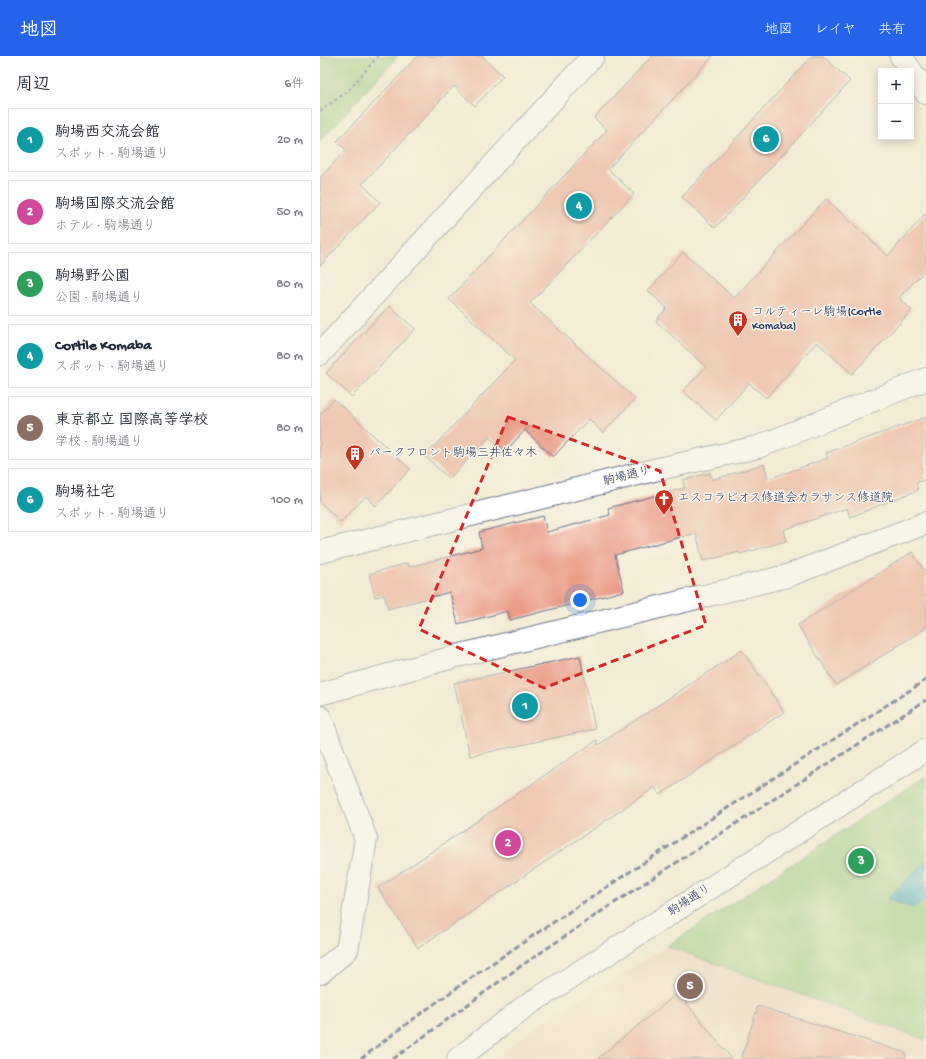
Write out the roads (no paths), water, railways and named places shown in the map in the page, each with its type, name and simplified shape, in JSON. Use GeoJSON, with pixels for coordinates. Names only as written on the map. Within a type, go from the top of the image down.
{"type":"FeatureCollection","features":[{"type":"Feature","properties":{"kind":"street"},"geometry":{"type":"LineString","coordinates":[[320,354],[593,56]]}},
{"type":"Feature","properties":{"kind":"street"},"geometry":{"type":"LineString","coordinates":[[901,56],[926,93]]}},
{"type":"Feature","properties":{"kind":"street","name":"駒場通り"},"geometry":{"type":"LineString","coordinates":[[320,552],[654,470],[758,447],[926,379]]}},
{"type":"Feature","properties":{"kind":"street"},"geometry":{"type":"LineString","coordinates":[[320,694],[456,656],[787,576],[926,522]]}},
{"type":"Feature","properties":{"kind":"street"},"geometry":{"type":"LineString","coordinates":[[320,716],[366,839],[347,950],[320,973]]}},
{"type":"Feature","properties":{"kind":"street","name":"駒場通り"},"geometry":{"type":"LineString","coordinates":[[458,1059],[523,1008],[926,750]]}},
{"type":"Feature","properties":{"kind":"water"},"geometry":{"type":"Polygon","coordinates":[[[926,861],[926,900],[913,908],[887,899],[926,861]]]}},
{"type":"Feature","properties":{"kind":"railway"},"geometry":{"type":"LineString","coordinates":[[361,1059],[455,989],[520,944],[926,680]]}},
{"type":"Feature","properties":{"kind":"railway"},"geometry":{"type":"LineString","coordinates":[[393,1059],[518,968],[599,913],[926,700]]}},
{"type":"Feature","properties":{"kind":"place","name":"駒場社宅"},"geometry":{"type":"Point","coordinates":[766,139]}},
{"type":"Feature","properties":{"kind":"place","name":"Cortile Komaba"},"geometry":{"type":"Point","coordinates":[579,206]}},
{"type":"Feature","properties":{"kind":"place","name":"コルティーレ駒場(Cortle Komaba)"},"geometry":{"type":"Point","coordinates":[738,337]}},
{"type":"Feature","properties":{"kind":"place","name":"パークフロント駒場三井佐々木"},"geometry":{"type":"Point","coordinates":[355,471]}},
{"type":"Feature","properties":{"kind":"place","name":"エスコラピオス修道会カラサンス修道院"},"geometry":{"type":"Point","coordinates":[664,516]}},
{"type":"Feature","properties":{"kind":"place","name":"駒場西交流会館"},"geometry":{"type":"Point","coordinates":[525,706]}},
{"type":"Feature","properties":{"kind":"place","name":"駒場国際交流会館"},"geometry":{"type":"Point","coordinates":[508,843]}},
{"type":"Feature","properties":{"kind":"place","name":"駒場野公園"},"geometry":{"type":"Point","coordinates":[861,861]}},
{"type":"Feature","properties":{"kind":"place","name":"東京都立 国際高等学校"},"geometry":{"type":"Point","coordinates":[690,986]}}]}
